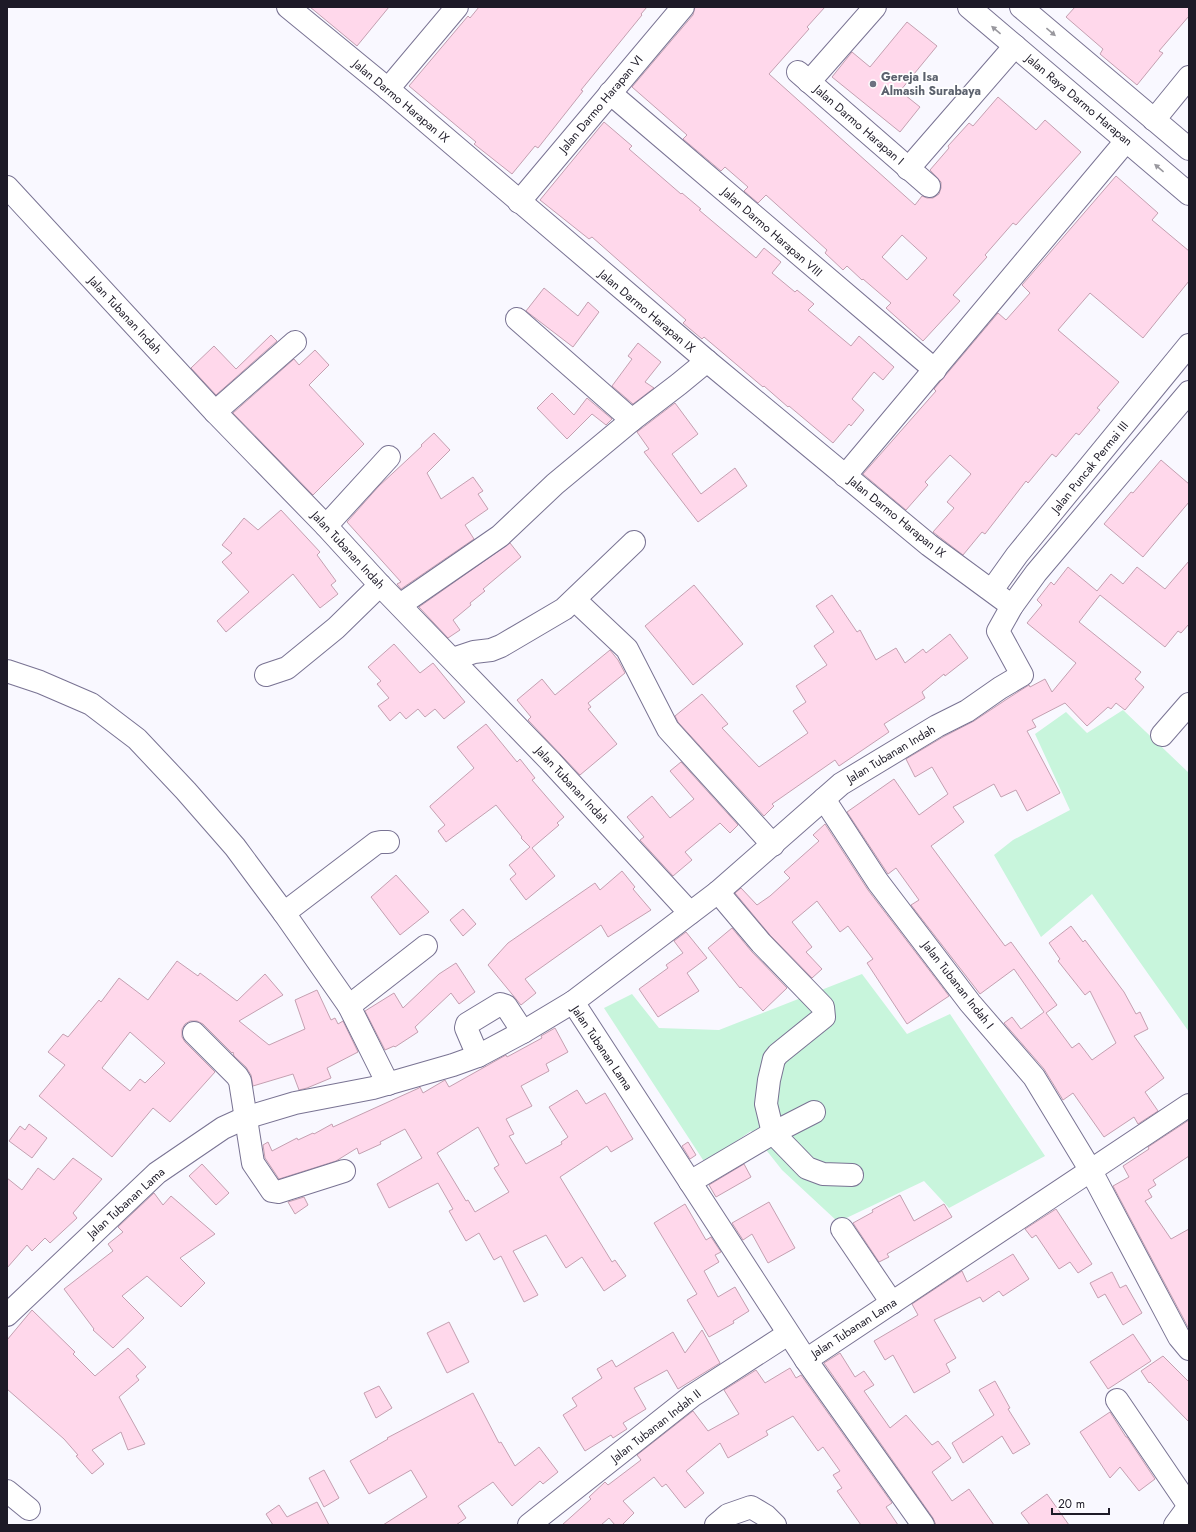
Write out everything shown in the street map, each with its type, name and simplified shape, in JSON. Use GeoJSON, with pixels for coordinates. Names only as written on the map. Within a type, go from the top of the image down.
{"type":"FeatureCollection","features":[{"type":"Feature","properties":{"kind":"street","name":"Jalan Darmo Harapan IX"},"geometry":{"type":"LineString","coordinates":[[288,7],[388,89],[707,361],[928,545],[1012,606]]}},
{"type":"Feature","properties":{"kind":"street"},"geometry":{"type":"LineString","coordinates":[[388,89],[457,7]]}},
{"type":"Feature","properties":{"kind":"street","name":"Jalan Darmo Harapan VI"},"geometry":{"type":"LineString","coordinates":[[519,202],[683,7]]}},
{"type":"Feature","properties":{"kind":"street","name":"Jalan Darmo Harapan I"},"geometry":{"type":"LineString","coordinates":[[875,7],[803,77],[929,186]]}},
{"type":"Feature","properties":{"kind":"street","name":"Jalan Raya Darmo Harapan"},"geometry":{"type":"LineString","coordinates":[[969,7],[1189,194]]}},
{"type":"Feature","properties":{"kind":"street"},"geometry":{"type":"LineString","coordinates":[[1029,10],[1189,149]]}},
{"type":"Feature","properties":{"kind":"street","name":"Jalan Darmo Harapan I"},"geometry":{"type":"LineString","coordinates":[[908,169],[1015,46]]}},
{"type":"Feature","properties":{"kind":"street"},"geometry":{"type":"LineString","coordinates":[[1154,120],[1189,77]]}},
{"type":"Feature","properties":{"kind":"street","name":"Jalan Darmo Harapan VIII"},"geometry":{"type":"LineString","coordinates":[[610,93],[935,370]]}},
{"type":"Feature","properties":{"kind":"street"},"geometry":{"type":"LineString","coordinates":[[845,476],[1126,141]]}},
{"type":"Feature","properties":{"kind":"street","name":"Jalan Tubanan Indah"},"geometry":{"type":"LineString","coordinates":[[7,187],[215,412],[551,762],[690,913]]}},
{"type":"Feature","properties":{"kind":"street"},"geometry":{"type":"LineString","coordinates":[[517,320],[632,420]]}},
{"type":"Feature","properties":{"kind":"street"},"geometry":{"type":"LineString","coordinates":[[215,412],[295,342]]}},
{"type":"Feature","properties":{"kind":"street","name":"Jalan Puncak Permai III"},"geometry":{"type":"LineString","coordinates":[[992,590],[1017,555],[1189,344]]}},
{"type":"Feature","properties":{"kind":"street"},"geometry":{"type":"LineString","coordinates":[[400,605],[500,536],[555,484],[632,420],[707,361]]}},
{"type":"Feature","properties":{"kind":"street"},"geometry":{"type":"LineString","coordinates":[[1012,606],[1041,567],[1189,392]]}},
{"type":"Feature","properties":{"kind":"street"},"geometry":{"type":"LineString","coordinates":[[326,526],[389,458]]}},
{"type":"Feature","properties":{"kind":"street"},"geometry":{"type":"LineString","coordinates":[[453,659],[474,652],[491,650],[501,646],[564,609],[634,542]]}},
{"type":"Feature","properties":{"kind":"street"},"geometry":{"type":"LineString","coordinates":[[266,675],[287,668],[336,628],[380,585]]}},
{"type":"Feature","properties":{"kind":"street"},"geometry":{"type":"LineString","coordinates":[[574,600],[627,649],[668,729],[773,844]]}},
{"type":"Feature","properties":{"kind":"street","name":"Jalan Tubanan Indah"},"geometry":{"type":"LineString","coordinates":[[574,1002],[718,892],[841,784],[937,726],[967,711],[1022,675],[998,631],[1012,606]]}},
{"type":"Feature","properties":{"kind":"street"},"geometry":{"type":"LineString","coordinates":[[7,671],[40,682],[91,704],[137,739],[186,791],[235,847],[284,913],[349,1006],[388,1084]]}},
{"type":"Feature","properties":{"kind":"street"},"geometry":{"type":"LineString","coordinates":[[1162,735],[1189,704]]}},
{"type":"Feature","properties":{"kind":"street","name":"Jalan Tubanan Indah I"},"geometry":{"type":"LineString","coordinates":[[824,799],[878,882],[970,1003],[1034,1077],[1091,1171]]}},
{"type":"Feature","properties":{"kind":"street"},"geometry":{"type":"LineString","coordinates":[[284,913],[376,843],[388,842]]}},
{"type":"Feature","properties":{"kind":"street"},"geometry":{"type":"LineString","coordinates":[[718,892],[761,943],[823,1007],[825,1012],[824,1017],[784,1047],[774,1059],[769,1080],[766,1104],[773,1133],[807,1168],[823,1174],[852,1175]]}},
{"type":"Feature","properties":{"kind":"street"},"geometry":{"type":"LineString","coordinates":[[349,1006],[426,946]]}},
{"type":"Feature","properties":{"kind":"street","name":"Jalan Tubanan Lama"},"geometry":{"type":"LineString","coordinates":[[7,1315],[157,1173],[224,1128],[245,1118],[295,1103],[388,1084],[478,1056],[574,1002],[806,1360],[1189,1105]]}},
{"type":"Feature","properties":{"kind":"street"},"geometry":{"type":"LineString","coordinates":[[478,1056],[466,1028],[467,1024],[500,1004],[506,1006],[523,1032]]}},
{"type":"Feature","properties":{"kind":"street"},"geometry":{"type":"LineString","coordinates":[[194,1033],[240,1080],[253,1163],[272,1191],[278,1192],[344,1171]]}},
{"type":"Feature","properties":{"kind":"street"},"geometry":{"type":"LineString","coordinates":[[690,1182],[773,1133],[814,1112]]}},
{"type":"Feature","properties":{"kind":"street"},"geometry":{"type":"LineString","coordinates":[[1091,1171],[1179,1337],[1189,1349]]}},
{"type":"Feature","properties":{"kind":"street"},"geometry":{"type":"LineString","coordinates":[[842,1229],[892,1304]]}},
{"type":"Feature","properties":{"kind":"street","name":"Jalan Tubanan Indah II"},"geometry":{"type":"LineString","coordinates":[[529,1525],[692,1396],[788,1334]]}},
{"type":"Feature","properties":{"kind":"street"},"geometry":{"type":"LineString","coordinates":[[806,1360],[923,1525]]}},
{"type":"Feature","properties":{"kind":"street"},"geometry":{"type":"LineString","coordinates":[[1117,1400],[1189,1506],[1175,1525]]}},
{"type":"Feature","properties":{"kind":"street"},"geometry":{"type":"LineString","coordinates":[[7,1491],[29,1509]]}},
{"type":"Feature","properties":{"kind":"street"},"geometry":{"type":"LineString","coordinates":[[716,1525],[728,1515],[751,1507],[766,1516],[775,1525]]}},
{"type":"Feature","properties":{"kind":"green space"},"geometry":{"type":"Polygon","coordinates":[[[1123,710],[1189,773],[1189,1032],[1092,894],[1041,937],[994,855],[1013,840],[1070,810],[1035,734],[1066,712],[1087,733],[1123,710]]]}},
{"type":"Feature","properties":{"kind":"green space"},"geometry":{"type":"Polygon","coordinates":[[[862,974],[907,1034],[950,1014],[1045,1156],[949,1208],[924,1181],[838,1222],[782,1170],[751,1131],[705,1163],[604,1008],[632,994],[659,1028],[719,1030],[862,974]]]}},
{"type":"Feature","properties":{"kind":"building"},"geometry":{"type":"Polygon","coordinates":[[[310,7],[389,7],[357,46],[310,7]]]}},
{"type":"Feature","properties":{"kind":"building"},"geometry":{"type":"Polygon","coordinates":[[[479,7],[647,7],[581,90],[583,91],[538,148],[535,146],[512,174],[474,144],[476,142],[409,86],[468,16],[470,18],[479,7]]]}},
{"type":"Feature","properties":{"kind":"building"},"geometry":{"type":"Polygon","coordinates":[[[695,7],[825,7],[807,27],[809,29],[769,74],[915,205],[922,196],[933,198],[939,194],[941,182],[930,170],[949,148],[948,146],[969,123],[973,126],[998,97],[1036,130],[1045,120],[1081,152],[1016,225],[1013,223],[985,255],[987,257],[953,295],[960,301],[923,341],[886,308],[891,303],[847,266],[843,270],[825,253],[827,250],[766,195],[758,203],[744,191],[748,187],[725,167],[721,171],[683,139],[687,135],[632,87],[693,15],[695,7]],[[902,235],[882,257],[907,280],[927,258],[902,235]]]}},
{"type":"Feature","properties":{"kind":"building"},"geometry":{"type":"Polygon","coordinates":[[[1075,7],[1189,7],[1189,16],[1159,51],[1163,53],[1137,85],[1100,54],[1103,49],[1066,17],[1075,7]]]}},
{"type":"Feature","properties":{"kind":"building","name":"Gereja Isa Almasih Surabaya"},"geometry":{"type":"Polygon","coordinates":[[[907,22],[937,46],[900,91],[920,107],[900,132],[832,77],[852,52],[870,67],[907,22]]]}},
{"type":"Feature","properties":{"kind":"building"},"geometry":{"type":"Polygon","coordinates":[[[604,122],[632,146],[629,149],[681,194],[682,193],[701,209],[699,210],[756,258],[764,248],[781,262],[772,273],[795,292],[797,290],[814,304],[808,310],[851,346],[859,336],[894,367],[883,380],[874,372],[852,399],[864,410],[851,426],[849,424],[833,443],[704,337],[702,339],[683,323],[686,320],[592,237],[589,239],[540,200],[604,122]]]}},
{"type":"Feature","properties":{"kind":"building"},"geometry":{"type":"Polygon","coordinates":[[[1116,176],[1158,213],[1152,220],[1189,251],[1189,281],[1143,338],[1090,293],[1058,330],[1119,382],[1097,408],[1100,410],[1079,435],[1076,433],[1056,457],[1052,454],[1028,483],[1026,481],[985,534],[982,532],[963,555],[933,532],[954,508],[947,502],[971,474],[950,455],[925,482],[928,485],[906,510],[863,474],[936,391],[934,389],[998,313],[1006,320],[1030,293],[1022,285],[1116,176]]]}},
{"type":"Feature","properties":{"kind":"building"},"geometry":{"type":"Polygon","coordinates":[[[544,288],[578,316],[588,302],[599,312],[573,347],[526,311],[544,288]]]}},
{"type":"Feature","properties":{"kind":"building"},"geometry":{"type":"Polygon","coordinates":[[[271,335],[277,341],[216,395],[191,368],[214,346],[236,369],[271,335]]]}},
{"type":"Feature","properties":{"kind":"building"},"geometry":{"type":"Polygon","coordinates":[[[638,343],[661,362],[645,382],[654,388],[633,404],[612,386],[632,359],[628,356],[638,343]]]}},
{"type":"Feature","properties":{"kind":"building"},"geometry":{"type":"Polygon","coordinates":[[[315,350],[329,365],[309,385],[364,444],[313,495],[233,413],[294,359],[299,365],[315,350]]]}},
{"type":"Feature","properties":{"kind":"building"},"geometry":{"type":"Polygon","coordinates":[[[552,393],[574,415],[587,398],[612,419],[606,425],[592,414],[567,439],[537,408],[552,393]]]}},
{"type":"Feature","properties":{"kind":"building"},"geometry":{"type":"Polygon","coordinates":[[[675,403],[698,434],[672,454],[701,494],[735,468],[747,486],[698,522],[644,452],[649,449],[637,432],[675,403]]]}},
{"type":"Feature","properties":{"kind":"building"},"geometry":{"type":"Polygon","coordinates":[[[434,433],[450,450],[427,473],[441,499],[473,477],[483,491],[478,494],[488,509],[465,525],[474,539],[401,589],[397,584],[401,582],[347,522],[379,486],[434,433]]]}},
{"type":"Feature","properties":{"kind":"building"},"geometry":{"type":"Polygon","coordinates":[[[1161,460],[1189,484],[1189,502],[1143,557],[1104,524],[1161,460]]]}},
{"type":"Feature","properties":{"kind":"building"},"geometry":{"type":"Polygon","coordinates":[[[281,510],[320,552],[317,555],[336,581],[331,585],[338,594],[320,608],[293,574],[226,632],[217,621],[249,592],[222,562],[232,553],[222,545],[244,518],[258,530],[281,510]]]}},
{"type":"Feature","properties":{"kind":"building"},"geometry":{"type":"Polygon","coordinates":[[[510,543],[521,557],[483,589],[485,591],[453,620],[460,630],[448,638],[419,607],[510,543]]]}},
{"type":"Feature","properties":{"kind":"building"},"geometry":{"type":"Polygon","coordinates":[[[1189,561],[1189,624],[1181,633],[1178,631],[1165,647],[1100,595],[1079,622],[1141,672],[1135,679],[1144,687],[1125,710],[1116,703],[1111,709],[1108,707],[1087,726],[1065,703],[1032,720],[1036,727],[1027,731],[1060,793],[1027,811],[1016,790],[1001,797],[994,784],[953,807],[964,822],[931,846],[1005,946],[1011,942],[1057,1005],[1046,1013],[1072,1048],[1079,1043],[1092,1060],[1116,1043],[1090,991],[1085,995],[1058,961],[1060,959],[1049,943],[1071,926],[1083,942],[1085,940],[1124,992],[1136,1014],[1140,1012],[1148,1029],[1134,1036],[1164,1078],[1145,1092],[1158,1111],[1138,1124],[1134,1117],[1104,1137],[1073,1093],[1063,1100],[1044,1069],[1004,1023],[1012,1017],[1021,1029],[1044,1012],[1014,969],[980,994],[911,905],[919,900],[896,868],[888,874],[847,812],[894,779],[919,815],[948,794],[932,767],[915,777],[906,759],[974,721],[1029,685],[1030,687],[1045,679],[1052,692],[1076,663],[1027,623],[1042,605],[1037,600],[1051,582],[1054,585],[1068,567],[1097,591],[1111,574],[1123,584],[1137,567],[1165,589],[1189,561]]]}},
{"type":"Feature","properties":{"kind":"building"},"geometry":{"type":"Polygon","coordinates":[[[694,585],[743,644],[693,685],[645,626],[694,585]]]}},
{"type":"Feature","properties":{"kind":"building"},"geometry":{"type":"Polygon","coordinates":[[[832,595],[857,632],[860,630],[876,660],[896,648],[905,663],[923,649],[926,653],[950,634],[968,658],[945,676],[944,674],[922,692],[925,698],[884,724],[889,732],[839,766],[835,760],[772,804],[774,806],[764,816],[678,722],[675,716],[702,694],[728,724],[722,728],[759,767],[808,733],[793,711],[806,702],[796,686],[827,665],[814,646],[834,632],[816,606],[832,595]]]}},
{"type":"Feature","properties":{"kind":"building"},"geometry":{"type":"Polygon","coordinates":[[[394,644],[420,673],[433,663],[465,702],[444,719],[435,709],[425,717],[418,709],[406,719],[400,712],[390,721],[378,706],[389,698],[377,684],[381,681],[368,667],[394,644]]]}},
{"type":"Feature","properties":{"kind":"building"},"geometry":{"type":"Polygon","coordinates":[[[610,650],[618,660],[625,673],[588,703],[591,707],[588,709],[617,744],[580,775],[528,720],[531,717],[517,700],[542,679],[555,695],[610,650]]]}},
{"type":"Feature","properties":{"kind":"building"},"geometry":{"type":"Polygon","coordinates":[[[486,724],[517,762],[520,759],[535,778],[532,780],[564,817],[557,823],[559,825],[532,848],[555,876],[526,900],[510,879],[516,874],[509,865],[530,847],[521,838],[522,837],[496,805],[446,842],[438,831],[445,825],[430,807],[474,768],[457,747],[486,724]]]}},
{"type":"Feature","properties":{"kind":"building"},"geometry":{"type":"Polygon","coordinates":[[[681,762],[738,825],[730,833],[720,823],[685,852],[692,860],[673,876],[640,840],[644,837],[627,817],[652,796],[670,818],[694,799],[670,771],[681,762]]]}},
{"type":"Feature","properties":{"kind":"building"},"geometry":{"type":"Polygon","coordinates":[[[825,824],[868,890],[949,996],[907,1024],[867,963],[873,959],[848,926],[840,932],[817,901],[792,922],[812,947],[806,952],[822,969],[812,978],[770,935],[735,893],[741,888],[757,905],[770,896],[790,878],[784,872],[819,841],[813,835],[825,824]]]}},
{"type":"Feature","properties":{"kind":"building"},"geometry":{"type":"Polygon","coordinates":[[[622,871],[635,887],[633,889],[651,910],[608,937],[601,925],[525,979],[536,993],[521,1005],[488,965],[508,943],[595,883],[600,890],[622,871]]]}},
{"type":"Feature","properties":{"kind":"building"},"geometry":{"type":"Polygon","coordinates":[[[396,875],[429,912],[400,935],[371,897],[396,875]]]}},
{"type":"Feature","properties":{"kind":"building"},"geometry":{"type":"Polygon","coordinates":[[[463,909],[476,924],[463,936],[450,920],[463,909]]]}},
{"type":"Feature","properties":{"kind":"building"},"geometry":{"type":"Polygon","coordinates":[[[732,928],[752,952],[787,988],[763,1011],[741,987],[740,988],[708,948],[732,928]]]}},
{"type":"Feature","properties":{"kind":"building"},"geometry":{"type":"Polygon","coordinates":[[[686,932],[707,958],[687,973],[699,991],[658,1017],[639,989],[668,968],[666,965],[683,953],[674,941],[686,932]]]}},
{"type":"Feature","properties":{"kind":"building"},"geometry":{"type":"Polygon","coordinates":[[[177,961],[198,976],[200,973],[237,1001],[265,974],[283,995],[239,1021],[269,1045],[305,1029],[295,1000],[317,990],[331,1020],[335,1018],[338,1024],[343,1021],[358,1052],[327,1068],[331,1078],[307,1088],[299,1090],[293,1074],[253,1086],[251,1075],[246,1067],[234,1056],[233,1052],[232,1053],[203,1024],[197,1021],[190,1021],[185,1024],[182,1029],[182,1037],[185,1042],[215,1072],[170,1122],[153,1108],[112,1157],[39,1096],[65,1065],[48,1052],[63,1034],[68,1037],[99,1000],[101,1002],[119,978],[148,1000],[177,961]],[[130,1032],[102,1068],[130,1091],[140,1079],[145,1083],[165,1063],[130,1032]]]}},
{"type":"Feature","properties":{"kind":"building"},"geometry":{"type":"Polygon","coordinates":[[[456,963],[475,992],[459,1004],[451,993],[415,1027],[418,1032],[395,1047],[394,1046],[385,1050],[365,1011],[394,993],[403,1008],[439,974],[456,963]]]}},
{"type":"Feature","properties":{"kind":"building"},"geometry":{"type":"Polygon","coordinates":[[[555,1028],[568,1052],[546,1064],[549,1071],[521,1086],[532,1106],[506,1119],[514,1134],[509,1136],[526,1164],[562,1144],[561,1142],[568,1137],[549,1107],[577,1090],[586,1104],[605,1093],[633,1139],[611,1152],[607,1146],[560,1177],[612,1262],[615,1260],[626,1276],[604,1291],[582,1257],[566,1268],[546,1235],[513,1251],[538,1295],[524,1302],[501,1256],[494,1260],[479,1233],[466,1241],[449,1211],[453,1209],[438,1183],[389,1208],[377,1184],[422,1158],[405,1129],[380,1142],[381,1144],[359,1154],[357,1148],[336,1161],[279,1179],[265,1158],[263,1145],[268,1142],[272,1151],[297,1138],[298,1140],[313,1133],[314,1134],[332,1124],[333,1127],[420,1087],[423,1093],[445,1080],[449,1087],[506,1055],[507,1057],[542,1038],[541,1036],[555,1028]],[[478,1127],[437,1153],[466,1201],[468,1200],[475,1212],[509,1192],[494,1168],[499,1165],[478,1127]]]}},
{"type":"Feature","properties":{"kind":"building"},"geometry":{"type":"Polygon","coordinates":[[[1189,1120],[1189,1156],[1153,1180],[1156,1185],[1148,1190],[1152,1197],[1145,1201],[1171,1239],[1189,1229],[1189,1329],[1113,1186],[1129,1177],[1123,1166],[1149,1149],[1148,1147],[1189,1120]]]}},
{"type":"Feature","properties":{"kind":"building"},"geometry":{"type":"Polygon","coordinates":[[[29,1124],[47,1138],[32,1158],[9,1141],[20,1126],[25,1130],[29,1124]]]}},
{"type":"Feature","properties":{"kind":"building"},"geometry":{"type":"Polygon","coordinates":[[[688,1142],[696,1155],[690,1159],[682,1146],[688,1142]]]}},
{"type":"Feature","properties":{"kind":"building"},"geometry":{"type":"Polygon","coordinates":[[[73,1158],[102,1179],[73,1213],[77,1218],[50,1243],[45,1238],[32,1251],[27,1245],[7,1268],[7,1178],[22,1190],[38,1168],[54,1180],[73,1158]]]}},
{"type":"Feature","properties":{"kind":"building"},"geometry":{"type":"Polygon","coordinates":[[[202,1164],[229,1193],[216,1205],[189,1176],[202,1164]]]}},
{"type":"Feature","properties":{"kind":"building"},"geometry":{"type":"Polygon","coordinates":[[[744,1164],[751,1177],[716,1197],[709,1185],[744,1164]]]}},
{"type":"Feature","properties":{"kind":"building"},"geometry":{"type":"Polygon","coordinates":[[[154,1193],[163,1205],[171,1196],[215,1234],[180,1258],[205,1283],[181,1307],[147,1276],[122,1296],[144,1318],[113,1348],[93,1330],[94,1329],[64,1289],[113,1251],[108,1244],[123,1232],[118,1227],[154,1193]]]}},
{"type":"Feature","properties":{"kind":"building"},"geometry":{"type":"Polygon","coordinates":[[[900,1195],[914,1221],[944,1204],[952,1217],[887,1254],[889,1257],[879,1262],[853,1223],[873,1212],[872,1210],[900,1195]]]}},
{"type":"Feature","properties":{"kind":"building"},"geometry":{"type":"Polygon","coordinates":[[[304,1197],[308,1205],[295,1214],[288,1202],[304,1197]]]}},
{"type":"Feature","properties":{"kind":"building"},"geometry":{"type":"Polygon","coordinates":[[[769,1202],[795,1248],[768,1263],[752,1234],[743,1240],[732,1223],[769,1202]]]}},
{"type":"Feature","properties":{"kind":"building"},"geometry":{"type":"Polygon","coordinates":[[[685,1204],[706,1240],[711,1237],[721,1252],[715,1255],[719,1262],[704,1271],[718,1297],[735,1287],[749,1311],[733,1321],[734,1323],[709,1337],[687,1300],[697,1294],[654,1223],[685,1204]]]}},
{"type":"Feature","properties":{"kind":"building"},"geometry":{"type":"Polygon","coordinates":[[[1056,1209],[1092,1264],[1078,1273],[1070,1262],[1059,1269],[1036,1235],[1032,1238],[1025,1229],[1056,1209]]]}},
{"type":"Feature","properties":{"kind":"building"},"geometry":{"type":"Polygon","coordinates":[[[1013,1254],[1029,1279],[1003,1296],[999,1291],[983,1302],[980,1297],[934,1320],[956,1358],[946,1364],[950,1372],[914,1393],[893,1355],[885,1360],[874,1341],[918,1315],[912,1304],[962,1271],[967,1282],[1013,1254]]]}},
{"type":"Feature","properties":{"kind":"building"},"geometry":{"type":"Polygon","coordinates":[[[1112,1272],[1120,1288],[1126,1285],[1142,1313],[1123,1325],[1105,1294],[1098,1298],[1090,1283],[1112,1272]]]}},
{"type":"Feature","properties":{"kind":"building"},"geometry":{"type":"Polygon","coordinates":[[[32,1310],[75,1352],[73,1354],[95,1376],[128,1348],[146,1367],[136,1376],[139,1380],[119,1397],[145,1444],[128,1450],[121,1432],[92,1450],[104,1464],[92,1474],[76,1456],[78,1455],[64,1439],[7,1389],[7,1340],[32,1310]]]}},
{"type":"Feature","properties":{"kind":"building"},"geometry":{"type":"Polygon","coordinates":[[[449,1322],[469,1362],[447,1373],[427,1333],[449,1322]]]}},
{"type":"Feature","properties":{"kind":"building"},"geometry":{"type":"Polygon","coordinates":[[[702,1330],[720,1363],[678,1389],[667,1370],[634,1388],[646,1409],[623,1423],[627,1429],[613,1438],[611,1435],[585,1451],[563,1415],[577,1406],[572,1398],[602,1378],[597,1369],[612,1360],[616,1367],[673,1332],[685,1353],[702,1330]]]}},
{"type":"Feature","properties":{"kind":"building"},"geometry":{"type":"Polygon","coordinates":[[[1133,1334],[1151,1361],[1108,1389],[1090,1362],[1133,1334]]]}},
{"type":"Feature","properties":{"kind":"building"},"geometry":{"type":"Polygon","coordinates":[[[840,1353],[855,1377],[864,1371],[874,1385],[864,1391],[890,1428],[906,1415],[932,1445],[938,1441],[951,1458],[932,1472],[952,1501],[969,1489],[994,1525],[936,1525],[933,1518],[824,1363],[840,1353]]]}},
{"type":"Feature","properties":{"kind":"building"},"geometry":{"type":"Polygon","coordinates":[[[1163,1356],[1189,1382],[1189,1422],[1150,1382],[1149,1383],[1141,1371],[1163,1356]]]}},
{"type":"Feature","properties":{"kind":"building"},"geometry":{"type":"Polygon","coordinates":[[[790,1368],[796,1378],[801,1375],[892,1503],[886,1507],[898,1525],[861,1525],[837,1491],[842,1488],[833,1475],[840,1471],[823,1447],[818,1451],[793,1416],[766,1431],[768,1435],[728,1458],[720,1443],[686,1471],[704,1493],[685,1508],[666,1484],[662,1487],[654,1477],[623,1501],[634,1513],[622,1525],[615,1525],[609,1518],[601,1525],[562,1525],[591,1499],[589,1497],[605,1482],[608,1485],[641,1460],[637,1455],[693,1411],[708,1431],[739,1414],[724,1390],[756,1370],[765,1383],[790,1368]]]}},
{"type":"Feature","properties":{"kind":"building"},"geometry":{"type":"Polygon","coordinates":[[[995,1381],[1010,1408],[1008,1409],[1030,1444],[1013,1454],[1002,1436],[963,1463],[952,1443],[994,1415],[979,1390],[995,1381]]]}},
{"type":"Feature","properties":{"kind":"building"},"geometry":{"type":"Polygon","coordinates":[[[379,1386],[392,1408],[376,1418],[364,1393],[379,1386]]]}},
{"type":"Feature","properties":{"kind":"building"},"geometry":{"type":"Polygon","coordinates":[[[473,1393],[499,1443],[501,1442],[515,1466],[539,1447],[558,1472],[543,1484],[540,1481],[512,1506],[493,1482],[458,1506],[466,1518],[456,1525],[383,1525],[427,1497],[411,1470],[369,1494],[350,1461],[388,1439],[387,1438],[473,1393]]]}},
{"type":"Feature","properties":{"kind":"building"},"geometry":{"type":"Polygon","coordinates":[[[1110,1412],[1155,1479],[1139,1491],[1120,1467],[1110,1478],[1080,1432],[1110,1412]]]}},
{"type":"Feature","properties":{"kind":"building"},"geometry":{"type":"Polygon","coordinates":[[[324,1470],[339,1498],[324,1507],[309,1478],[324,1470]]]}},
{"type":"Feature","properties":{"kind":"building"},"geometry":{"type":"Polygon","coordinates":[[[1047,1494],[1069,1525],[1030,1525],[1021,1513],[1047,1494]]]}},
{"type":"Feature","properties":{"kind":"building"},"geometry":{"type":"Polygon","coordinates":[[[317,1502],[329,1525],[273,1525],[266,1514],[279,1505],[287,1517],[317,1502]]]}},
{"type":"Feature","properties":{"kind":"place","name":"Gereja Isa Almasih Surabaya"},"geometry":{"type":"Point","coordinates":[873,84]}}]}
